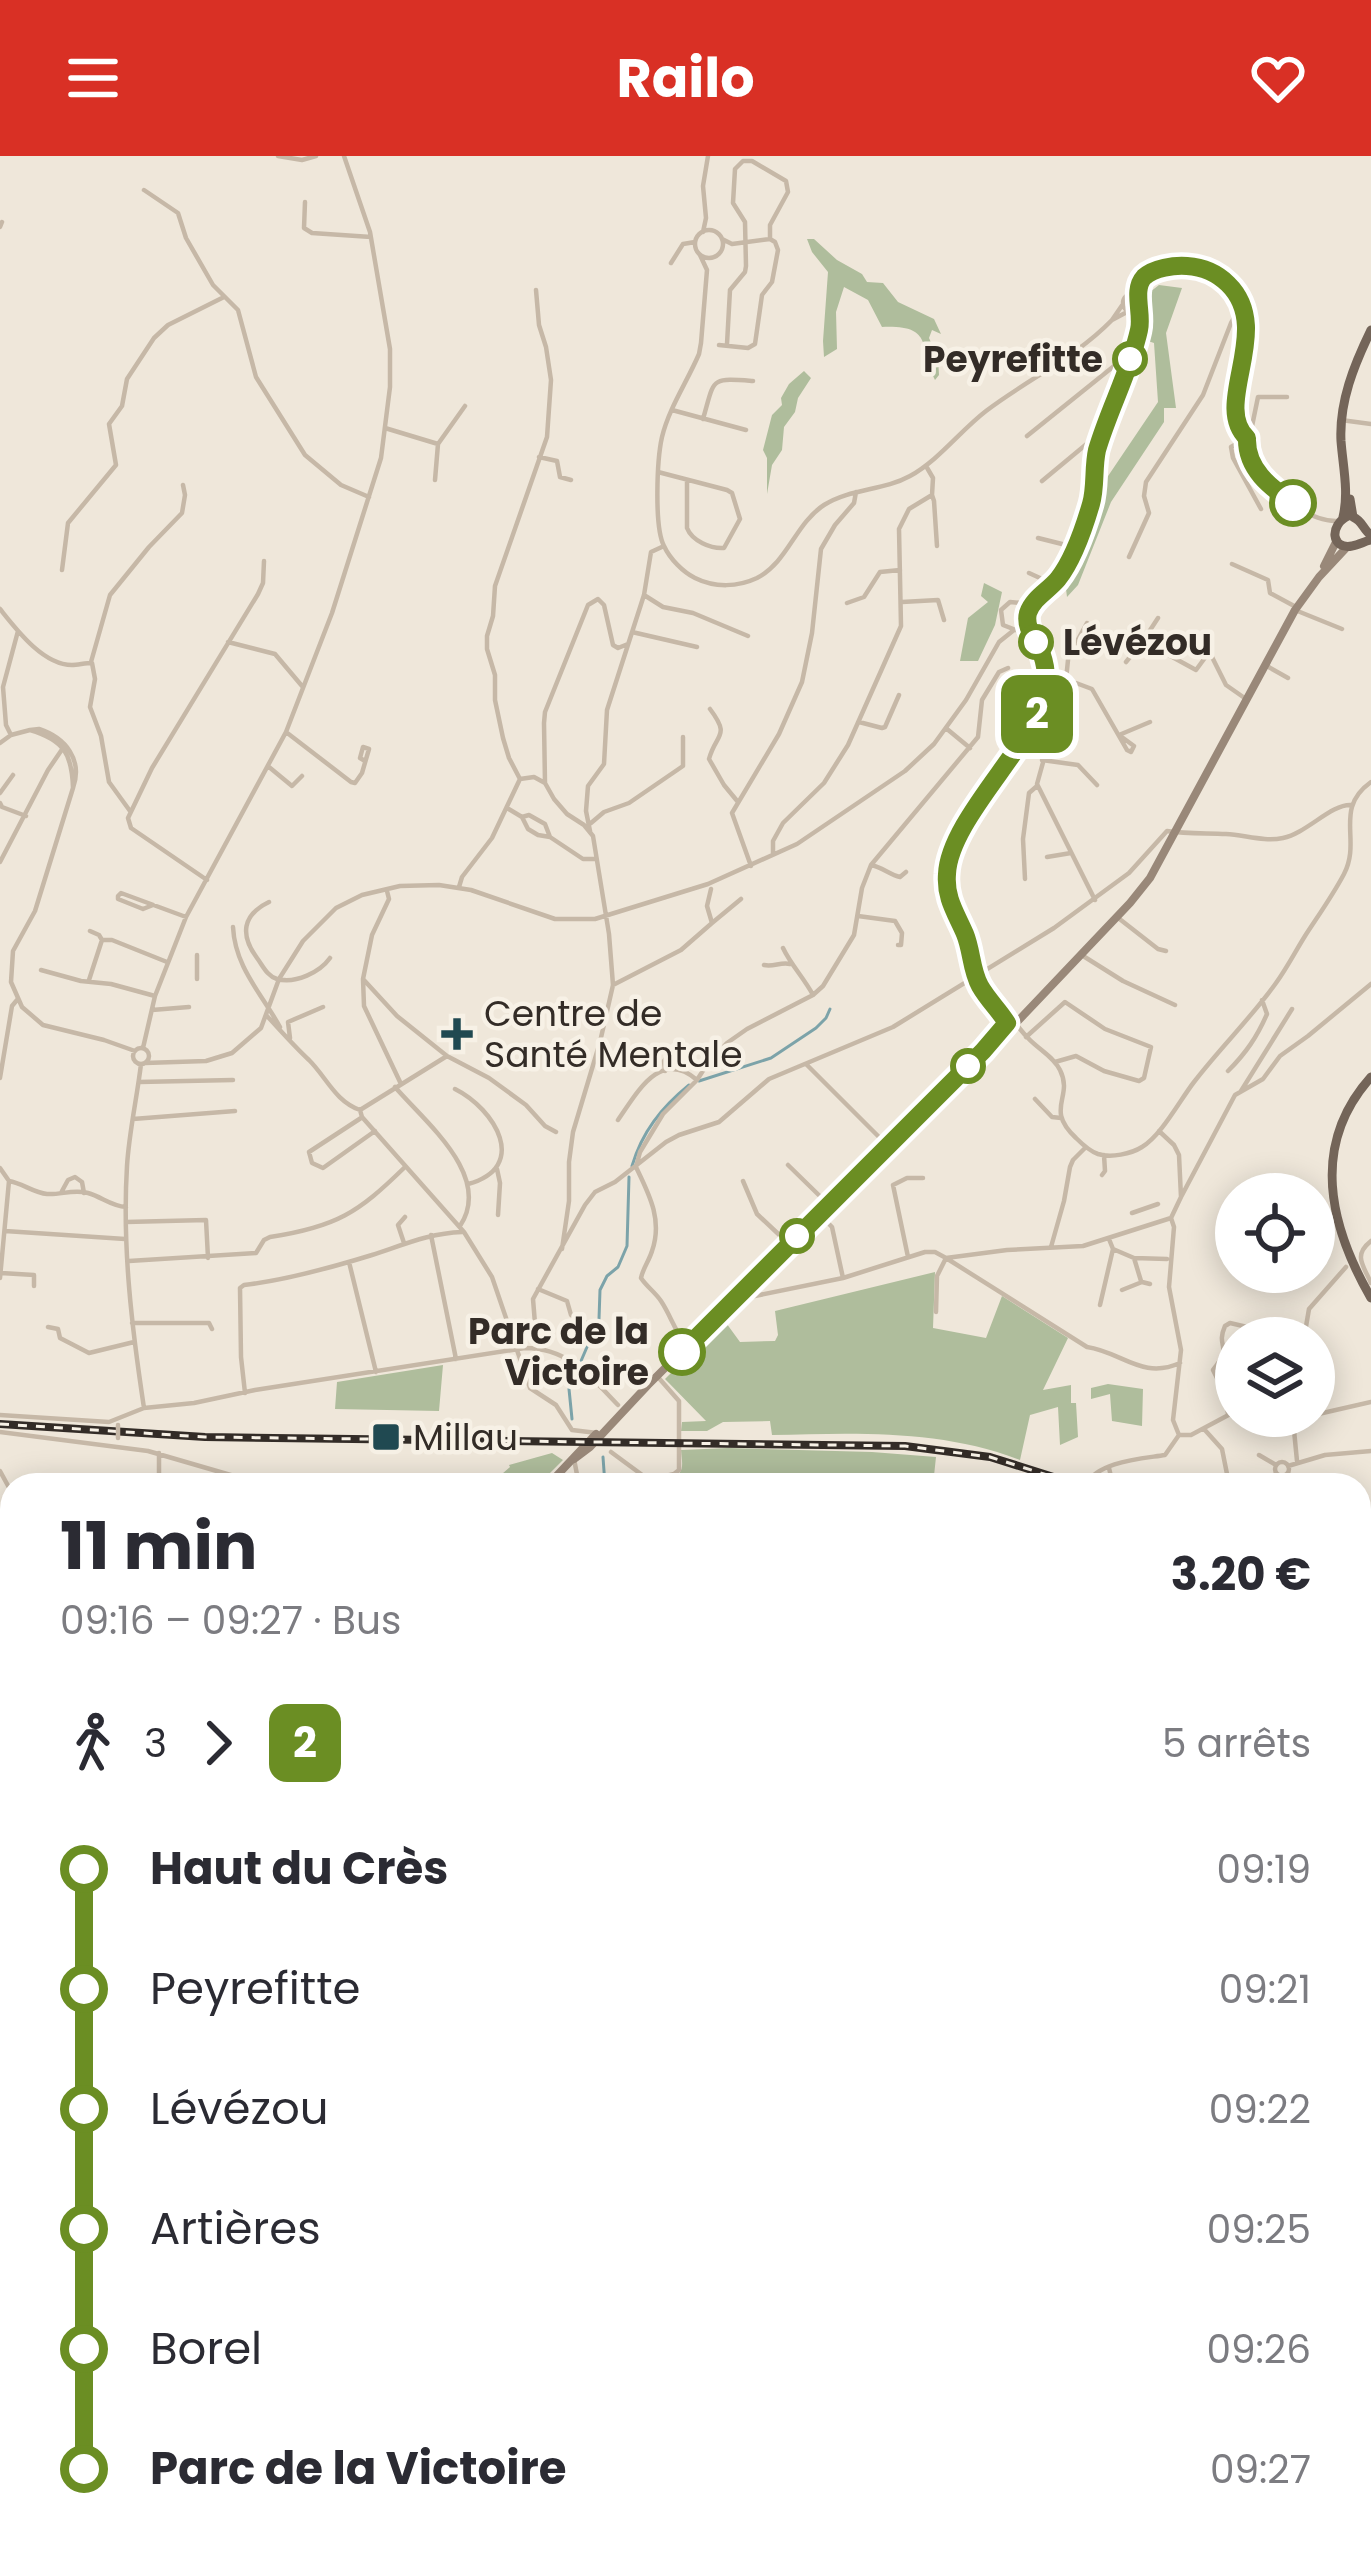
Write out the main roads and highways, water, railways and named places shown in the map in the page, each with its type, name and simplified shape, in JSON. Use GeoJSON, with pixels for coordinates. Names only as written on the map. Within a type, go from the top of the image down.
{"type":"FeatureCollection","features":[{"type":"Feature","properties":{"kind":"main road"},"geometry":{"type":"LineString","coordinates":[[560,1473],[1034,1001],[1150,878],[1342,529],[1347,392],[1371,330]]}},
{"type":"Feature","properties":{"kind":"main road"},"geometry":{"type":"LineString","coordinates":[[1342,529],[1361,522],[1367,537]]}},
{"type":"Feature","properties":{"kind":"main road"},"geometry":{"type":"LineString","coordinates":[[1342,529],[1367,537]]}},
{"type":"Feature","properties":{"kind":"main road"},"geometry":{"type":"LineString","coordinates":[[1371,1077],[1343,1118],[1334,1143],[1331,1179],[1335,1213],[1371,1298]]}},
{"type":"Feature","properties":{"kind":"main road"},"geometry":{"type":"LineString","coordinates":[[574,1459],[622,1409]]}},
{"type":"Feature","properties":{"kind":"waterway"},"geometry":{"type":"LineString","coordinates":[[699,1081],[771,1058],[816,1028],[830,1009]]}},
{"type":"Feature","properties":{"kind":"waterway"},"geometry":{"type":"LineString","coordinates":[[632,1166],[654,1121],[689,1085]]}},
{"type":"Feature","properties":{"kind":"waterway"},"geometry":{"type":"LineString","coordinates":[[572,1419],[569,1389],[599,1319],[600,1290],[627,1246],[629,1177]]}},
{"type":"Feature","properties":{"kind":"waterway"},"geometry":{"type":"LineString","coordinates":[[603,1457],[604,1473]]}},
{"type":"Feature","properties":{"kind":"railway"},"geometry":{"type":"LineString","coordinates":[[0,1424],[205,1437],[905,1446],[990,1457],[1041,1473]]}},
{"type":"Feature","properties":{"kind":"place","name":"Peyrefitte"},"geometry":{"type":"Point","coordinates":[1130,359]}},
{"type":"Feature","properties":{"kind":"place","name":"Lévézou"},"geometry":{"type":"Point","coordinates":[1036,642]}},
{"type":"Feature","properties":{"kind":"place","name":"Centre de Santé Mentale"},"geometry":{"type":"Point","coordinates":[457,1034]}},
{"type":"Feature","properties":{"kind":"place","name":"Parc de la Victoire"},"geometry":{"type":"Point","coordinates":[682,1352]}},
{"type":"Feature","properties":{"kind":"place","name":"Millau"},"geometry":{"type":"Point","coordinates":[386,1437]}}]}
